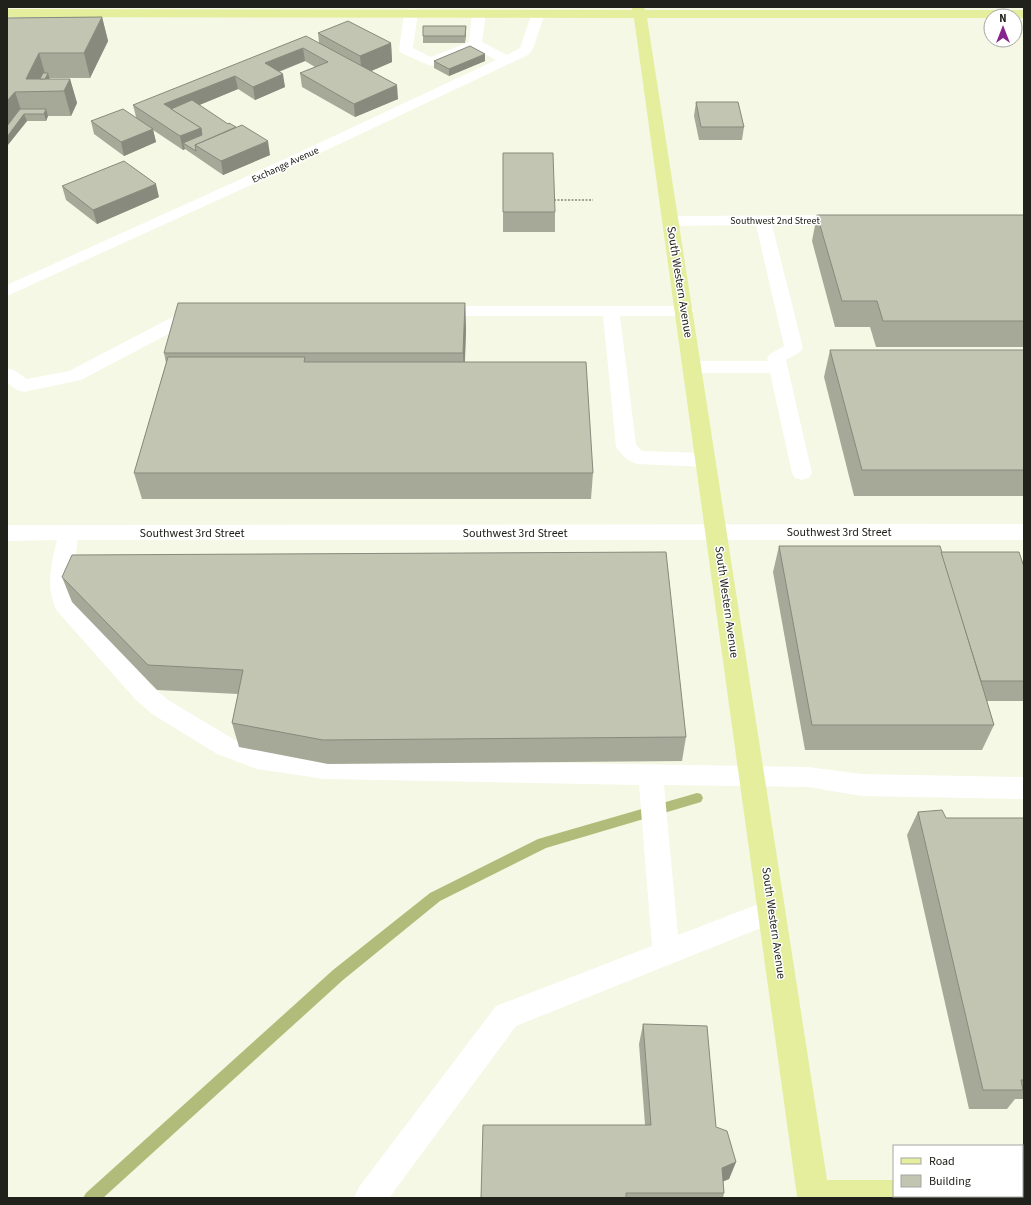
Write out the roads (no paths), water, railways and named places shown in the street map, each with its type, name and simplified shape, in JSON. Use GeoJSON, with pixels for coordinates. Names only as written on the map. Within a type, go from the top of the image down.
{"type":"FeatureCollection","features":[{"type":"Feature","properties":{"kind":"main road"},"geometry":{"type":"LineString","coordinates":[[7,13],[362,10],[412,13],[538,13],[639,10],[1024,14]]}},
{"type":"Feature","properties":{"kind":"main road","name":"South Western Avenue"},"geometry":{"type":"LineString","coordinates":[[639,10],[644,35],[753,776],[813,1197]]}},
{"type":"Feature","properties":{"kind":"main road"},"geometry":{"type":"LineString","coordinates":[[813,1197],[893,1196]]}},
{"type":"Feature","properties":{"kind":"street"},"geometry":{"type":"LineString","coordinates":[[412,13],[406,50],[431,62]]}},
{"type":"Feature","properties":{"kind":"street"},"geometry":{"type":"LineString","coordinates":[[446,81],[418,68],[473,37],[479,13]]}},
{"type":"Feature","properties":{"kind":"street","name":"Exchange Avenue"},"geometry":{"type":"LineString","coordinates":[[7,291],[290,162],[446,81],[502,57],[526,49],[538,13]]}},
{"type":"Feature","properties":{"kind":"street"},"geometry":{"type":"LineString","coordinates":[[409,33],[423,33]]}},
{"type":"Feature","properties":{"kind":"street"},"geometry":{"type":"LineString","coordinates":[[473,37],[502,57]]}},
{"type":"Feature","properties":{"kind":"street"},"geometry":{"type":"LineString","coordinates":[[484,60],[502,57]]}},
{"type":"Feature","properties":{"kind":"street"},"geometry":{"type":"LineString","coordinates":[[763,220],[794,348],[776,358],[802,473]]}},
{"type":"Feature","properties":{"kind":"street","name":"Southwest 2nd Street"},"geometry":{"type":"LineString","coordinates":[[671,221],[858,220]]}},
{"type":"Feature","properties":{"kind":"street"},"geometry":{"type":"LineString","coordinates":[[611,310],[626,447],[637,457],[706,460]]}},
{"type":"Feature","properties":{"kind":"street"},"geometry":{"type":"LineString","coordinates":[[416,311],[684,311]]}},
{"type":"Feature","properties":{"kind":"street"},"geometry":{"type":"LineString","coordinates":[[7,374],[24,386],[74,376],[177,323],[190,314],[214,314]]}},
{"type":"Feature","properties":{"kind":"street"},"geometry":{"type":"LineString","coordinates":[[693,367],[778,367]]}},
{"type":"Feature","properties":{"kind":"street","name":"Southwest 3rd Street"},"geometry":{"type":"LineString","coordinates":[[7,534],[1024,532]]}},
{"type":"Feature","properties":{"kind":"street"},"geometry":{"type":"LineString","coordinates":[[69,534],[60,575],[60,593],[65,605],[144,693],[160,706],[226,747],[258,759],[324,769],[808,777],[862,785],[1024,788]]}},
{"type":"Feature","properties":{"kind":"street"},"geometry":{"type":"LineString","coordinates":[[651,775],[666,953]]}},
{"type":"Feature","properties":{"kind":"street"},"geometry":{"type":"LineString","coordinates":[[370,1198],[506,1016],[772,911]]}},
{"type":"Feature","properties":{"kind":"waterway"},"geometry":{"type":"LineString","coordinates":[[91,1198],[338,975],[435,897],[543,843],[697,798]]}}]}
